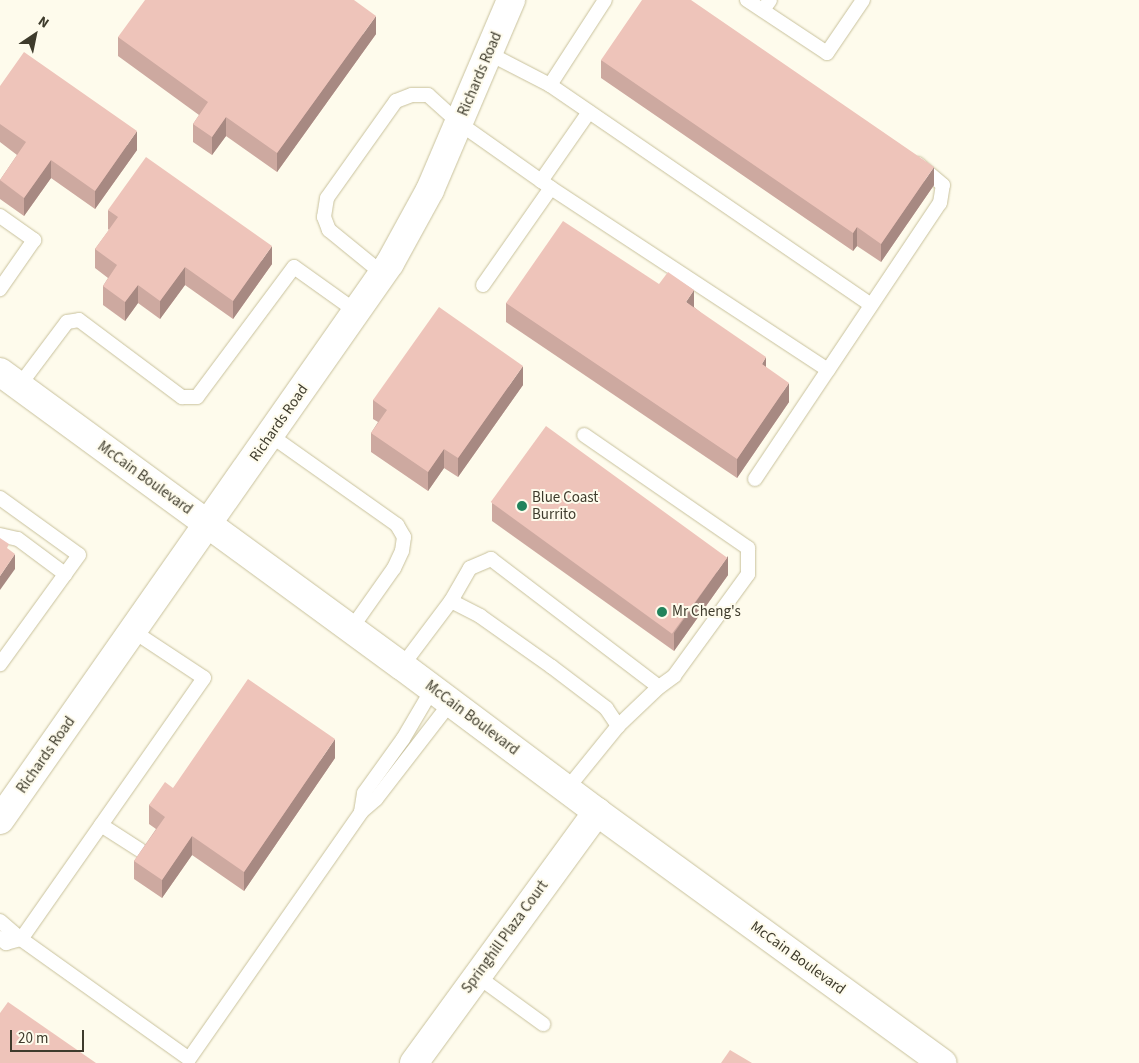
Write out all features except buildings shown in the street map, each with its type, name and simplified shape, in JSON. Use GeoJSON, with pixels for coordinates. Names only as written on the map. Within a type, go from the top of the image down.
{"type":"FeatureCollection","features":[{"type":"Feature","properties":{"kind":"street","name":"Richards Road"},"geometry":{"type":"LineString","coordinates":[[3,811],[209,524],[382,274],[430,190],[511,0]]}},
{"type":"Feature","properties":{"kind":"street","name":"McCain Boulevard"},"geometry":{"type":"LineString","coordinates":[[9,379],[442,695],[597,812],[943,1063]]}},
{"type":"Feature","properties":{"kind":"street","name":"Springhill Plaza Court"},"geometry":{"type":"LineString","coordinates":[[414,1063],[597,812]]}},
{"type":"Feature","properties":{"kind":"lane"},"geometry":{"type":"LineString","coordinates":[[550,85],[605,0]]}},
{"type":"Feature","properties":{"kind":"lane"},"geometry":{"type":"LineString","coordinates":[[747,0],[766,5],[827,53],[863,0]]}},
{"type":"Feature","properties":{"kind":"lane"},"geometry":{"type":"LineString","coordinates":[[488,54],[550,85],[870,304]]}},
{"type":"Feature","properties":{"kind":"lane"},"geometry":{"type":"LineString","coordinates":[[382,274],[329,230],[324,217],[328,198],[396,101],[412,95],[428,95],[459,123],[546,184],[828,370]]}},
{"type":"Feature","properties":{"kind":"lane"},"geometry":{"type":"LineString","coordinates":[[483,285],[589,112]]}},
{"type":"Feature","properties":{"kind":"lane"},"geometry":{"type":"LineString","coordinates":[[755,479],[870,304],[940,203],[943,185],[932,174],[908,157]]}},
{"type":"Feature","properties":{"kind":"lane"},"geometry":{"type":"LineString","coordinates":[[0,216],[34,240],[0,289]]}},
{"type":"Feature","properties":{"kind":"lane"},"geometry":{"type":"LineString","coordinates":[[9,379],[66,322],[79,320],[182,397],[197,397],[294,267],[357,312]]}},
{"type":"Feature","properties":{"kind":"lane"},"geometry":{"type":"LineString","coordinates":[[270,435],[397,525],[404,537],[402,552],[394,568],[351,629]]}},
{"type":"Feature","properties":{"kind":"lane"},"geometry":{"type":"LineString","coordinates":[[567,789],[618,726],[659,687],[674,676],[748,574],[748,548],[584,435]]}},
{"type":"Feature","properties":{"kind":"lane"},"geometry":{"type":"LineString","coordinates":[[0,498],[78,555],[0,664]]}},
{"type":"Feature","properties":{"kind":"lane"},"geometry":{"type":"LineString","coordinates":[[0,535],[18,539],[65,574]]}},
{"type":"Feature","properties":{"kind":"lane"},"geometry":{"type":"LineString","coordinates":[[402,666],[451,601],[470,568],[491,559],[659,687]]}},
{"type":"Feature","properties":{"kind":"lane"},"geometry":{"type":"LineString","coordinates":[[451,601],[480,616],[552,667],[606,708],[618,726]]}},
{"type":"Feature","properties":{"kind":"lane"},"geometry":{"type":"LineString","coordinates":[[0,938],[6,943],[21,939],[204,678],[133,631]]}},
{"type":"Feature","properties":{"kind":"lane"},"geometry":{"type":"LineString","coordinates":[[361,812],[364,793],[403,739],[442,695]]}},
{"type":"Feature","properties":{"kind":"lane"},"geometry":{"type":"LineString","coordinates":[[0,921],[21,939],[189,1059],[361,812],[376,799],[442,695]]}},
{"type":"Feature","properties":{"kind":"lane"},"geometry":{"type":"LineString","coordinates":[[101,825],[140,850]]}},
{"type":"Feature","properties":{"kind":"lane"},"geometry":{"type":"LineString","coordinates":[[477,976],[543,1024]]}},
{"type":"Feature","properties":{"kind":"place","name":"Blue Coast Burrito"},"geometry":{"type":"Point","coordinates":[522,506]}},
{"type":"Feature","properties":{"kind":"place","name":"Mr Cheng's"},"geometry":{"type":"Point","coordinates":[662,612]}}]}
